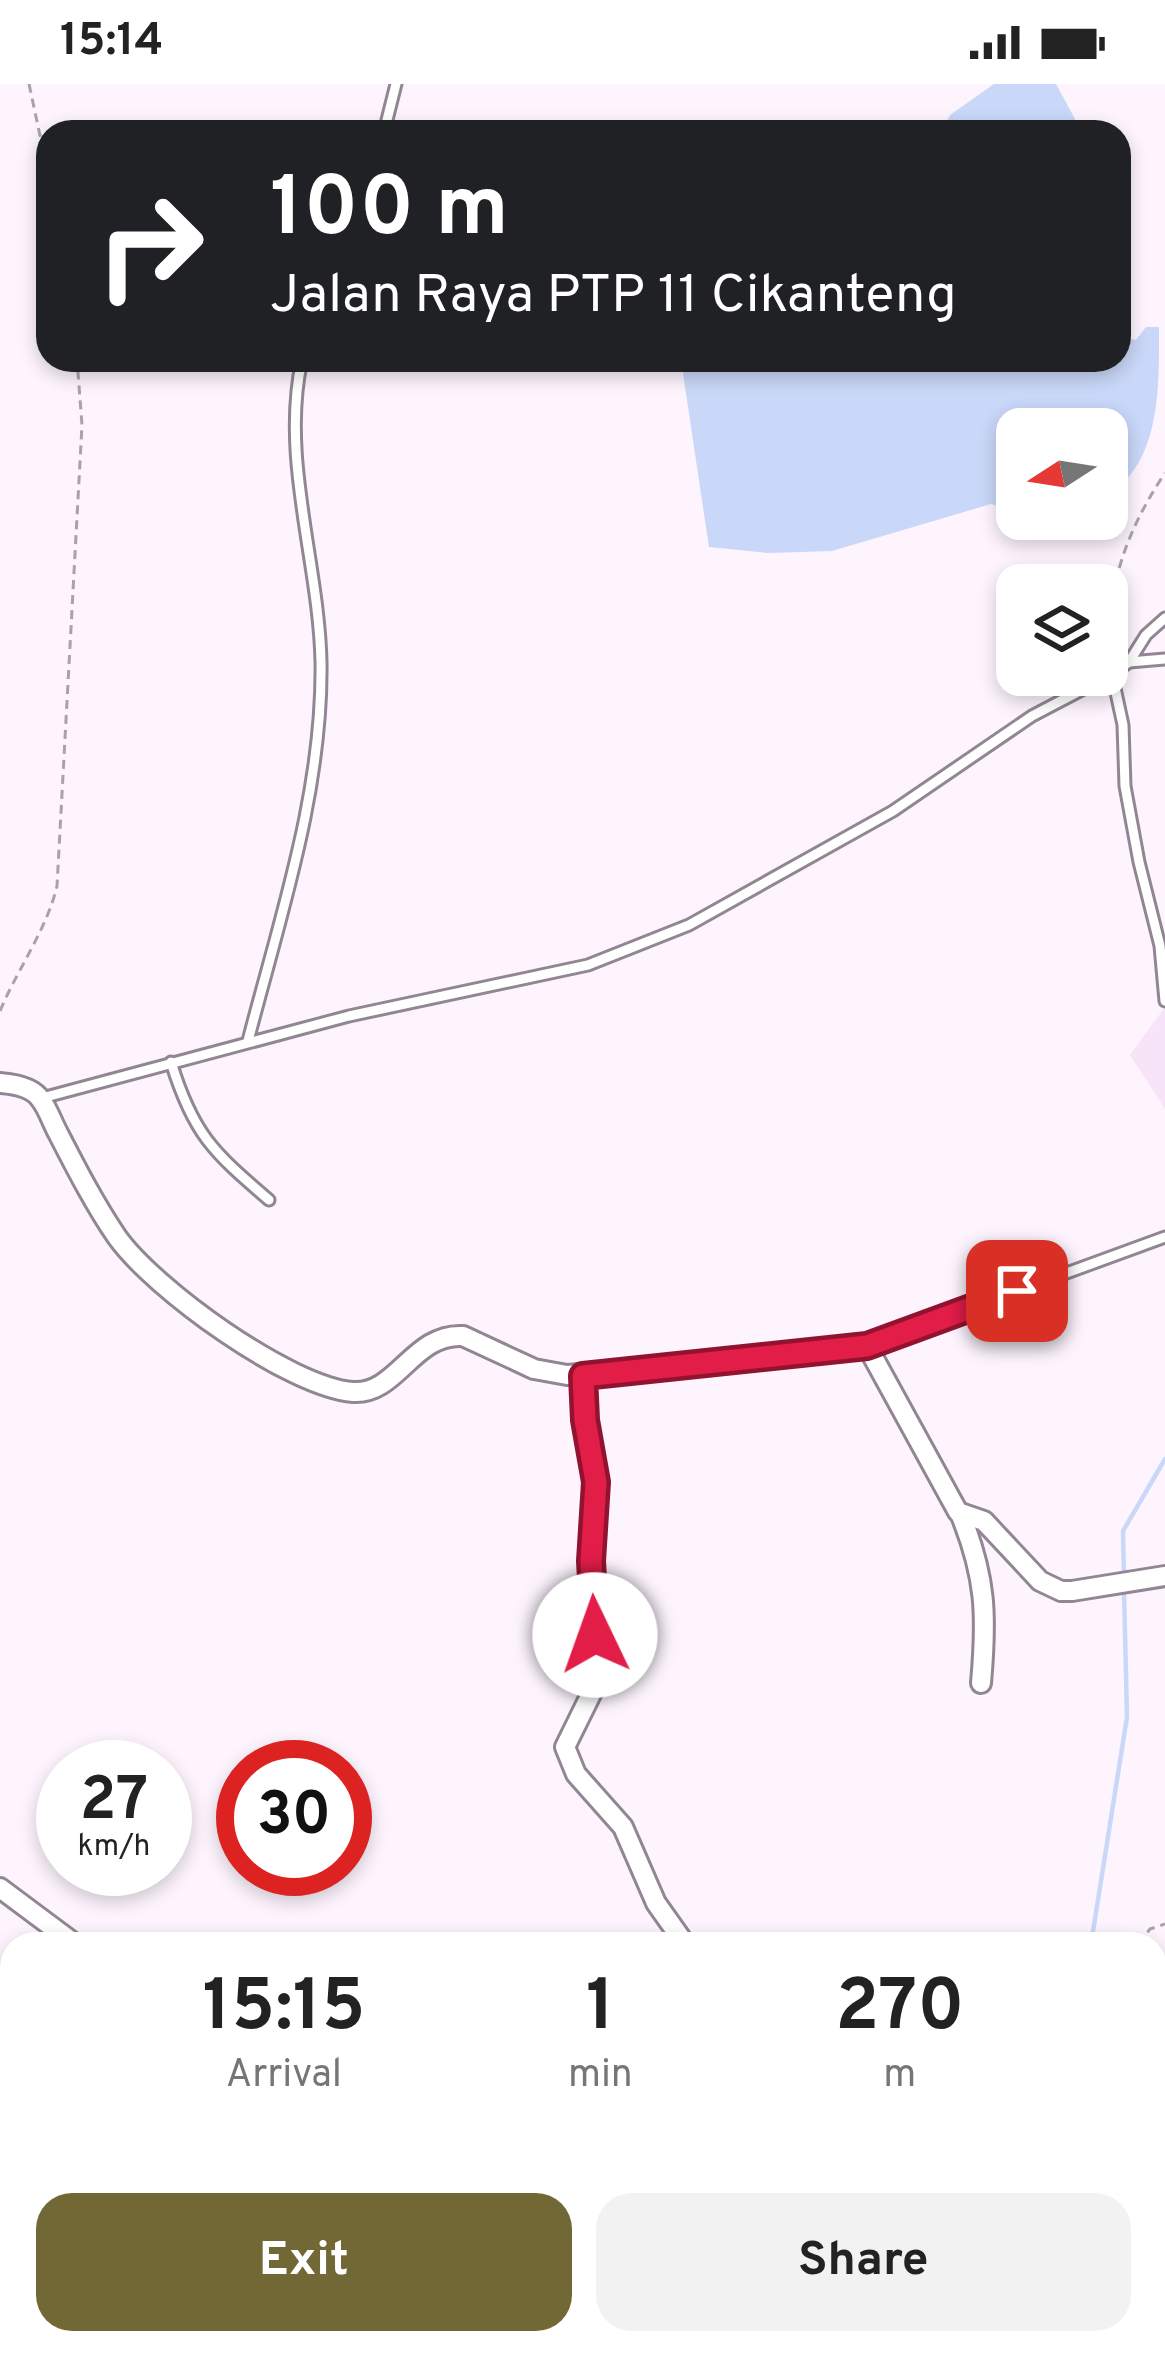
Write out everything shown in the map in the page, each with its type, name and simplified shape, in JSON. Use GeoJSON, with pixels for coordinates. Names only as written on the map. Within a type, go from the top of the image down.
{"type":"FeatureCollection","features":[{"type":"Feature","properties":{"kind":"street"},"geometry":{"type":"LineString","coordinates":[[0,1083],[14,1084],[40,1098],[83,1181],[142,1266],[181,1301],[251,1349],[319,1382],[354,1392],[371,1390],[435,1338],[452,1335],[534,1369],[583,1376],[867,1346],[960,1514],[987,1617],[981,1682]]}},
{"type":"Feature","properties":{"kind":"street"},"geometry":{"type":"LineString","coordinates":[[583,1376],[596,1482],[592,1597],[601,1664],[565,1747],[576,1774],[623,1827],[656,1903],[677,1932]]}},
{"type":"Feature","properties":{"kind":"street"},"geometry":{"type":"LineString","coordinates":[[960,1514],[984,1521],[1024,1567],[1061,1592],[1158,1577]]}},
{"type":"Feature","properties":{"kind":"street"},"geometry":{"type":"LineString","coordinates":[[0,1888],[59,1932]]}},
{"type":"Feature","properties":{"kind":"lane"},"geometry":{"type":"LineString","coordinates":[[387,120],[396,84]]}},
{"type":"Feature","properties":{"kind":"lane"},"geometry":{"type":"LineString","coordinates":[[248,1040],[312,789],[319,724],[319,616],[295,437],[301,372]]}},
{"type":"Feature","properties":{"kind":"lane"},"geometry":{"type":"LineString","coordinates":[[1129,662],[1146,634],[1165,618]]}},
{"type":"Feature","properties":{"kind":"lane"},"geometry":{"type":"LineString","coordinates":[[1129,662],[1165,659]]}},
{"type":"Feature","properties":{"kind":"lane"},"geometry":{"type":"LineString","coordinates":[[40,1098],[248,1040],[588,964],[652,941],[734,902],[893,811],[1032,716],[1070,696]]}},
{"type":"Feature","properties":{"kind":"lane"},"geometry":{"type":"LineString","coordinates":[[1117,696],[1134,836],[1163,946],[1165,1001]]}},
{"type":"Feature","properties":{"kind":"lane"},"geometry":{"type":"LineString","coordinates":[[171,1062],[199,1132],[220,1159],[269,1200]]}},
{"type":"Feature","properties":{"kind":"lane"},"geometry":{"type":"LineString","coordinates":[[867,1346],[1165,1237]]}},
{"type":"Feature","properties":{"kind":"path"},"geometry":{"type":"LineString","coordinates":[[29,84],[37,120]]}},
{"type":"Feature","properties":{"kind":"path"},"geometry":{"type":"LineString","coordinates":[[0,1011],[53,904],[57,886],[82,425],[77,372]]}},
{"type":"Feature","properties":{"kind":"path"},"geometry":{"type":"LineString","coordinates":[[1120,564],[1129,536],[1165,473]]}},
{"type":"Feature","properties":{"kind":"shaded area"},"geometry":{"type":"Polygon","coordinates":[[[1165,1007],[1165,1109],[1130,1055],[1165,1007]]]}},
{"type":"Feature","properties":{"kind":"water"},"geometry":{"type":"Polygon","coordinates":[[[994,84],[1056,84],[1076,120],[947,120],[994,84]]]}},
{"type":"Feature","properties":{"kind":"water"},"geometry":{"type":"Polygon","coordinates":[[[1146,327],[1159,327],[1154,420],[1148,443],[1128,477],[1128,408],[996,408],[996,505],[832,551],[768,553],[709,547],[683,372],[1131,372],[1131,339],[1136,340],[1146,327]]]}},
{"type":"Feature","properties":{"kind":"waterway"},"geometry":{"type":"LineString","coordinates":[[1124,1579],[1123,1531],[1165,1459]]}},
{"type":"Feature","properties":{"kind":"waterway"},"geometry":{"type":"LineString","coordinates":[[1093,1932],[1127,1717],[1124,1591]]}},
{"type":"Feature","properties":{"kind":"route"},"geometry":{"type":"LineString","coordinates":[[595,1635],[591,1561],[596,1482],[583,1376],[867,1346],[1017,1291]]}}]}
